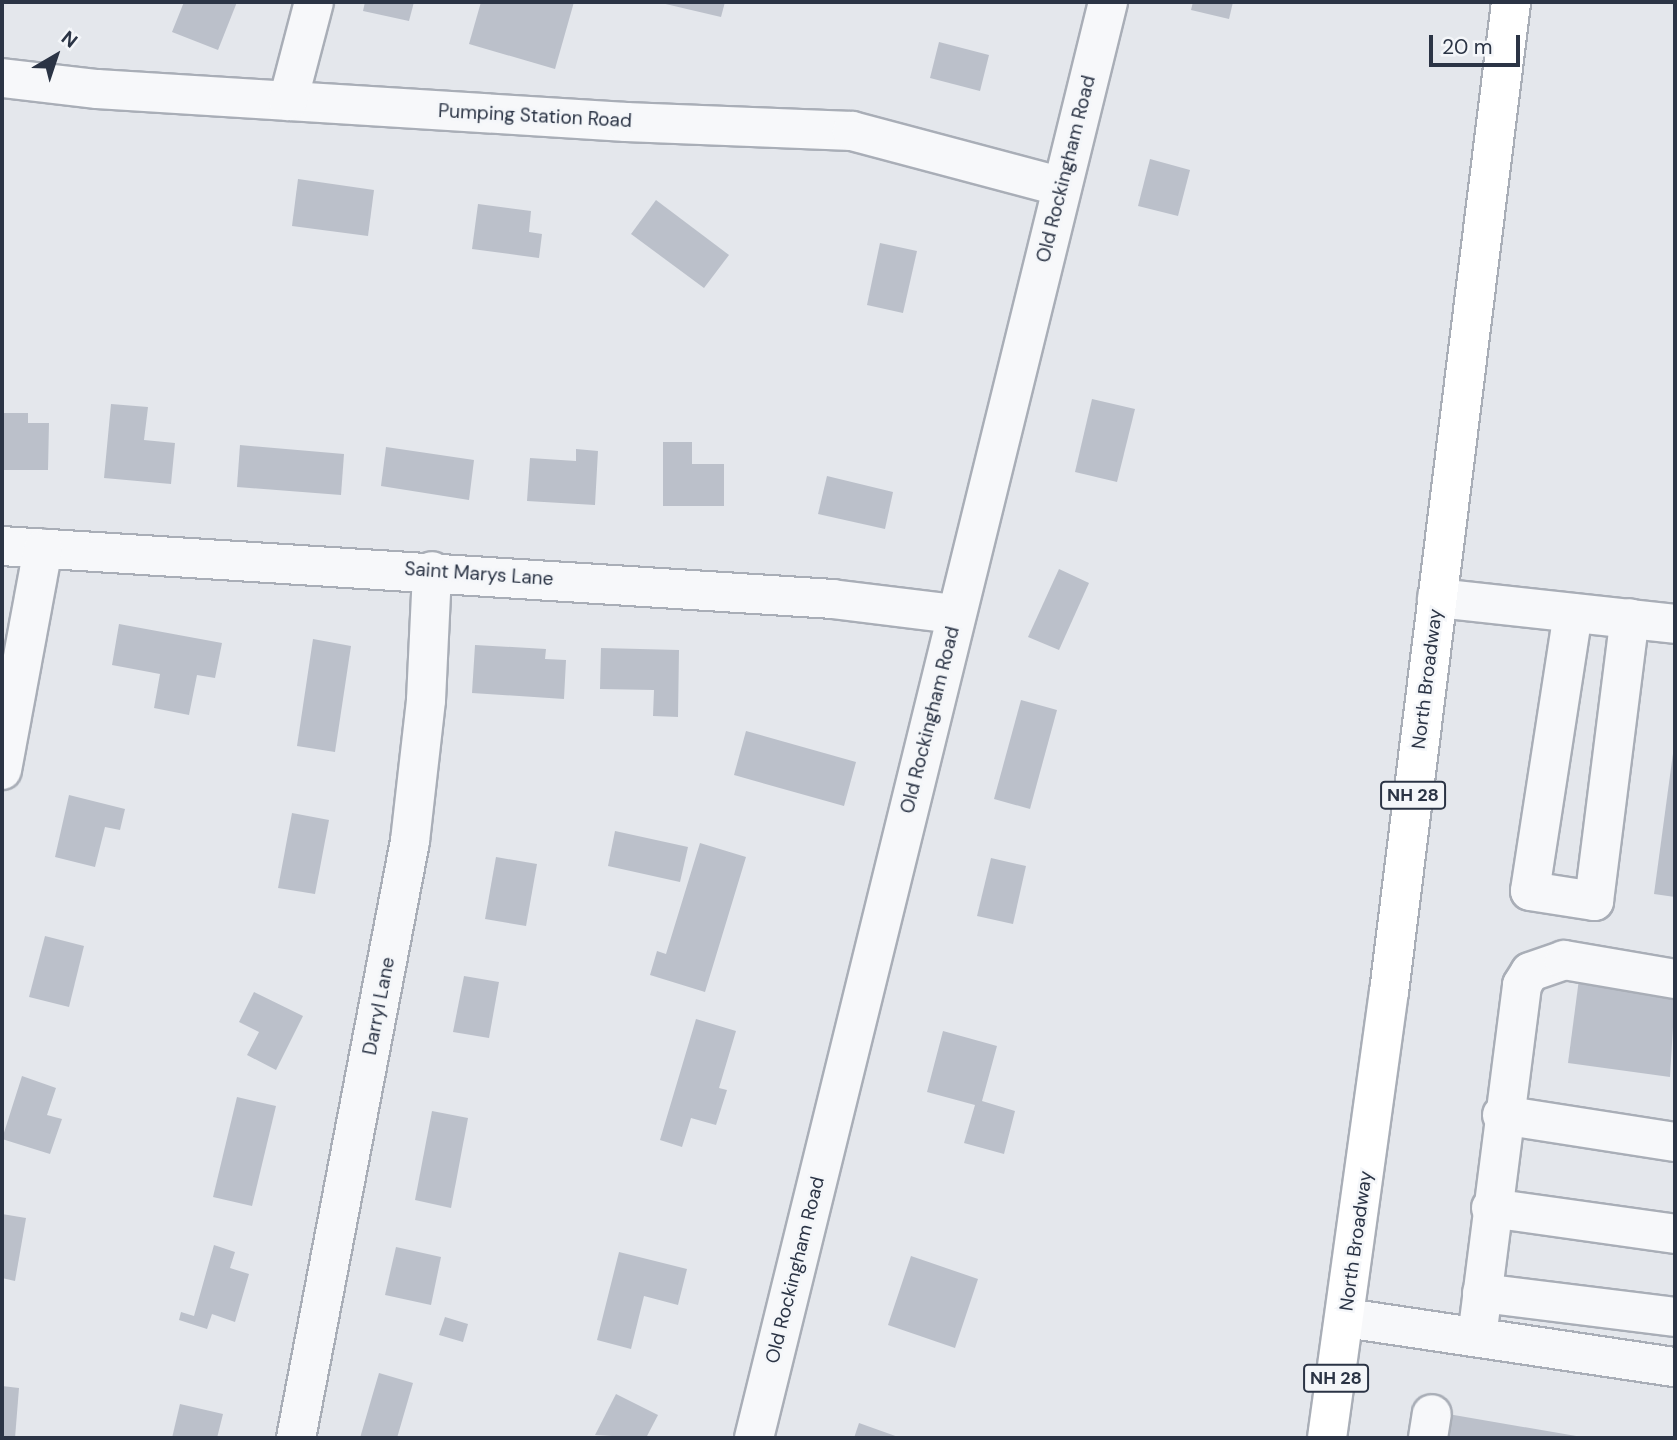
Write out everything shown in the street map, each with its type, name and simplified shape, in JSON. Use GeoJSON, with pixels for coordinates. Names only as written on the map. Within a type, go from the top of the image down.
{"type":"FeatureCollection","features":[{"type":"Feature","properties":{"kind":"main road","name":"North Broadway"},"geometry":{"type":"LineString","coordinates":[[1327,1438],[1346,1318],[1511,2]]}},
{"type":"Feature","properties":{"kind":"street"},"geometry":{"type":"LineString","coordinates":[[288,101],[314,2]]}},
{"type":"Feature","properties":{"kind":"street","name":"Old Rockingham Road"},"geometry":{"type":"LineString","coordinates":[[754,1438],[1108,2]]}},
{"type":"Feature","properties":{"kind":"street","name":"Pumping Station Road"},"geometry":{"type":"LineString","coordinates":[[2,78],[97,89],[288,101],[852,131],[1062,187]]}},
{"type":"Feature","properties":{"kind":"street","name":"Saint Marys Lane"},"geometry":{"type":"LineString","coordinates":[[2,546],[432,571],[832,599],[956,614]]}},
{"type":"Feature","properties":{"kind":"street"},"geometry":{"type":"LineString","coordinates":[[2,770],[43,549]]}},
{"type":"Feature","properties":{"kind":"street","name":"Darryl Lane"},"geometry":{"type":"LineString","coordinates":[[296,1438],[411,841],[426,699],[432,571]]}},
{"type":"Feature","properties":{"kind":"street"},"geometry":{"type":"LineString","coordinates":[[1437,598],[1675,624]]}},
{"type":"Feature","properties":{"kind":"street"},"geometry":{"type":"LineString","coordinates":[[1573,613],[1530,891],[1594,901],[1630,618]]}},
{"type":"Feature","properties":{"kind":"street"},"geometry":{"type":"LineString","coordinates":[[1476,1337],[1502,1115],[1522,985],[1530,972],[1564,960],[1675,979]]}},
{"type":"Feature","properties":{"kind":"street"},"geometry":{"type":"LineString","coordinates":[[1502,1115],[1675,1142]]}},
{"type":"Feature","properties":{"kind":"street"},"geometry":{"type":"LineString","coordinates":[[1491,1208],[1675,1234]]}},
{"type":"Feature","properties":{"kind":"street"},"geometry":{"type":"LineString","coordinates":[[1482,1293],[1675,1317]]}},
{"type":"Feature","properties":{"kind":"street"},"geometry":{"type":"LineString","coordinates":[[1346,1318],[1476,1337],[1674,1356]]}},
{"type":"Feature","properties":{"kind":"building"},"geometry":{"type":"Polygon","coordinates":[[[184,2],[237,2],[218,50],[172,32],[184,2]]]}},
{"type":"Feature","properties":{"kind":"building"},"geometry":{"type":"Polygon","coordinates":[[[365,2],[414,2],[409,21],[363,11],[365,2]]]}},
{"type":"Feature","properties":{"kind":"building"},"geometry":{"type":"Polygon","coordinates":[[[481,2],[574,2],[555,69],[469,44],[481,2]]]}},
{"type":"Feature","properties":{"kind":"building"},"geometry":{"type":"Polygon","coordinates":[[[657,2],[725,2],[721,17],[657,2]]]}},
{"type":"Feature","properties":{"kind":"building"},"geometry":{"type":"Polygon","coordinates":[[[1193,2],[1233,2],[1229,19],[1191,10],[1193,2]]]}},
{"type":"Feature","properties":{"kind":"building"},"geometry":{"type":"Polygon","coordinates":[[[939,42],[989,55],[980,91],[930,78],[939,42]]]}},
{"type":"Feature","properties":{"kind":"building"},"geometry":{"type":"Polygon","coordinates":[[[1150,159],[1190,170],[1178,216],[1138,206],[1150,159]]]}},
{"type":"Feature","properties":{"kind":"building"},"geometry":{"type":"Polygon","coordinates":[[[298,179],[374,190],[368,236],[292,226],[298,179]]]}},
{"type":"Feature","properties":{"kind":"building"},"geometry":{"type":"Polygon","coordinates":[[[656,200],[729,255],[704,288],[631,234],[656,200]]]}},
{"type":"Feature","properties":{"kind":"building"},"geometry":{"type":"Polygon","coordinates":[[[478,204],[531,211],[529,232],[542,234],[539,258],[472,249],[478,204]]]}},
{"type":"Feature","properties":{"kind":"building"},"geometry":{"type":"Polygon","coordinates":[[[880,243],[917,251],[903,313],[867,305],[880,243]]]}},
{"type":"Feature","properties":{"kind":"building"},"geometry":{"type":"Polygon","coordinates":[[[1092,399],[1135,409],[1117,482],[1075,472],[1092,399]]]}},
{"type":"Feature","properties":{"kind":"building"},"geometry":{"type":"Polygon","coordinates":[[[111,404],[148,407],[144,440],[175,443],[171,484],[104,478],[111,404]]]}},
{"type":"Feature","properties":{"kind":"building"},"geometry":{"type":"Polygon","coordinates":[[[2,413],[28,413],[28,423],[49,423],[48,470],[2,470],[2,413]]]}},
{"type":"Feature","properties":{"kind":"building"},"geometry":{"type":"Polygon","coordinates":[[[663,442],[692,442],[692,464],[724,464],[724,506],[663,506],[663,442]]]}},
{"type":"Feature","properties":{"kind":"building"},"geometry":{"type":"Polygon","coordinates":[[[240,445],[344,454],[341,495],[237,487],[240,445]]]}},
{"type":"Feature","properties":{"kind":"building"},"geometry":{"type":"Polygon","coordinates":[[[386,447],[474,460],[469,500],[381,486],[386,447]]]}},
{"type":"Feature","properties":{"kind":"building"},"geometry":{"type":"Polygon","coordinates":[[[576,449],[598,451],[595,505],[527,501],[530,458],[576,461],[576,449]]]}},
{"type":"Feature","properties":{"kind":"building"},"geometry":{"type":"Polygon","coordinates":[[[827,476],[893,492],[885,529],[818,514],[827,476]]]}},
{"type":"Feature","properties":{"kind":"building"},"geometry":{"type":"Polygon","coordinates":[[[1059,569],[1089,583],[1059,650],[1028,637],[1059,569]]]}},
{"type":"Feature","properties":{"kind":"building"},"geometry":{"type":"Polygon","coordinates":[[[119,624],[222,643],[215,678],[197,675],[189,715],[154,708],[160,674],[112,665],[119,624]]]}},
{"type":"Feature","properties":{"kind":"building"},"geometry":{"type":"Polygon","coordinates":[[[313,639],[351,646],[335,752],[297,746],[313,639]]]}},
{"type":"Feature","properties":{"kind":"building"},"geometry":{"type":"Polygon","coordinates":[[[475,645],[546,649],[545,659],[566,660],[564,699],[472,693],[475,645]]]}},
{"type":"Feature","properties":{"kind":"building"},"geometry":{"type":"Polygon","coordinates":[[[601,648],[679,650],[678,717],[653,716],[654,690],[600,689],[601,648]]]}},
{"type":"Feature","properties":{"kind":"building"},"geometry":{"type":"Polygon","coordinates":[[[1021,700],[1057,710],[1030,809],[994,799],[1021,700]]]}},
{"type":"Feature","properties":{"kind":"building"},"geometry":{"type":"Polygon","coordinates":[[[746,731],[856,762],[844,806],[734,775],[746,731]]]}},
{"type":"Feature","properties":{"kind":"building"},"geometry":{"type":"Polygon","coordinates":[[[1675,746],[1675,897],[1654,894],[1675,746]]]}},
{"type":"Feature","properties":{"kind":"building"},"geometry":{"type":"Polygon","coordinates":[[[69,795],[125,809],[120,830],[105,827],[95,867],[55,857],[69,795]]]}},
{"type":"Feature","properties":{"kind":"building"},"geometry":{"type":"Polygon","coordinates":[[[292,813],[329,820],[315,894],[278,888],[292,813]]]}},
{"type":"Feature","properties":{"kind":"building"},"geometry":{"type":"Polygon","coordinates":[[[615,831],[688,847],[680,882],[608,866],[615,831]]]}},
{"type":"Feature","properties":{"kind":"building"},"geometry":{"type":"Polygon","coordinates":[[[700,843],[746,857],[705,992],[650,975],[657,951],[666,954],[700,843]]]}},
{"type":"Feature","properties":{"kind":"building"},"geometry":{"type":"Polygon","coordinates":[[[496,857],[537,864],[526,926],[485,919],[496,857]]]}},
{"type":"Feature","properties":{"kind":"building"},"geometry":{"type":"Polygon","coordinates":[[[991,858],[1026,866],[1013,924],[977,916],[991,858]]]}},
{"type":"Feature","properties":{"kind":"building"},"geometry":{"type":"Polygon","coordinates":[[[45,936],[84,946],[69,1007],[29,997],[45,936]]]}},
{"type":"Feature","properties":{"kind":"building"},"geometry":{"type":"Polygon","coordinates":[[[464,976],[499,982],[489,1038],[453,1032],[464,976]]]}},
{"type":"Feature","properties":{"kind":"building"},"geometry":{"type":"Polygon","coordinates":[[[1579,979],[1675,993],[1670,1077],[1568,1063],[1579,979]]]}},
{"type":"Feature","properties":{"kind":"building"},"geometry":{"type":"Polygon","coordinates":[[[254,992],[303,1016],[276,1070],[247,1055],[259,1032],[239,1022],[254,992]]]}},
{"type":"Feature","properties":{"kind":"building"},"geometry":{"type":"Polygon","coordinates":[[[696,1019],[736,1031],[719,1088],[727,1090],[716,1125],[691,1118],[682,1147],[660,1140],[696,1019]]]}},
{"type":"Feature","properties":{"kind":"building"},"geometry":{"type":"Polygon","coordinates":[[[943,1031],[997,1046],[982,1101],[1015,1111],[1004,1154],[964,1143],[975,1105],[927,1092],[943,1031]]]}},
{"type":"Feature","properties":{"kind":"building"},"geometry":{"type":"Polygon","coordinates":[[[22,1076],[56,1088],[47,1115],[62,1119],[50,1154],[2,1139],[22,1076]]]}},
{"type":"Feature","properties":{"kind":"building"},"geometry":{"type":"Polygon","coordinates":[[[237,1097],[276,1106],[252,1206],[213,1197],[237,1097]]]}},
{"type":"Feature","properties":{"kind":"building"},"geometry":{"type":"Polygon","coordinates":[[[432,1111],[468,1118],[451,1208],[415,1200],[432,1111]]]}},
{"type":"Feature","properties":{"kind":"building"},"geometry":{"type":"Polygon","coordinates":[[[2,1214],[26,1218],[15,1281],[2,1278],[2,1214]]]}},
{"type":"Feature","properties":{"kind":"building"},"geometry":{"type":"Polygon","coordinates":[[[214,1245],[235,1252],[230,1268],[249,1274],[235,1322],[212,1314],[207,1329],[179,1320],[181,1312],[194,1316],[214,1245]]]}},
{"type":"Feature","properties":{"kind":"building"},"geometry":{"type":"Polygon","coordinates":[[[396,1247],[441,1257],[431,1305],[385,1295],[396,1247]]]}},
{"type":"Feature","properties":{"kind":"building"},"geometry":{"type":"Polygon","coordinates":[[[619,1252],[687,1269],[678,1305],[644,1296],[631,1349],[597,1340],[619,1252]]]}},
{"type":"Feature","properties":{"kind":"building"},"geometry":{"type":"Polygon","coordinates":[[[911,1256],[978,1279],[955,1348],[888,1325],[911,1256]]]}},
{"type":"Feature","properties":{"kind":"building"},"geometry":{"type":"Polygon","coordinates":[[[445,1317],[468,1324],[463,1342],[439,1335],[445,1317]]]}},
{"type":"Feature","properties":{"kind":"building"},"geometry":{"type":"Polygon","coordinates":[[[379,1373],[413,1383],[397,1438],[360,1438],[379,1373]]]}},
{"type":"Feature","properties":{"kind":"building"},"geometry":{"type":"Polygon","coordinates":[[[2,1386],[19,1388],[15,1438],[2,1438],[2,1386]]]}},
{"type":"Feature","properties":{"kind":"building"},"geometry":{"type":"Polygon","coordinates":[[[616,1394],[658,1415],[646,1438],[595,1435],[616,1394]]]}},
{"type":"Feature","properties":{"kind":"building"},"geometry":{"type":"Polygon","coordinates":[[[180,1404],[223,1414],[217,1438],[172,1438],[180,1404]]]}},
{"type":"Feature","properties":{"kind":"building"},"geometry":{"type":"Polygon","coordinates":[[[1448,1414],[1582,1437],[1444,1438],[1448,1414]]]}},
{"type":"Feature","properties":{"kind":"building"},"geometry":{"type":"Polygon","coordinates":[[[859,1423],[901,1438],[854,1438],[859,1423]]]}}]}
